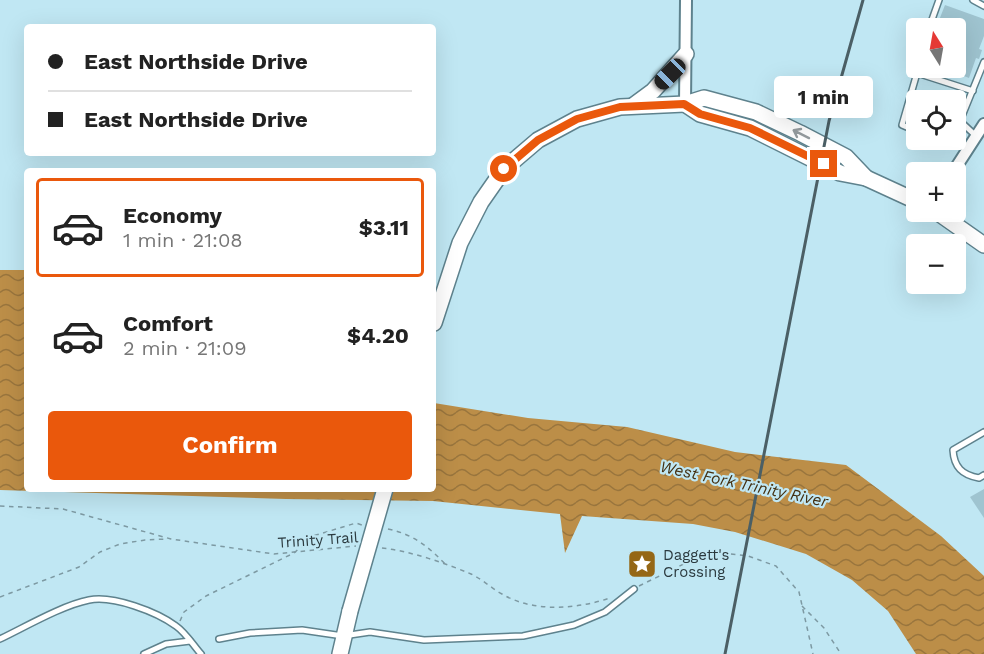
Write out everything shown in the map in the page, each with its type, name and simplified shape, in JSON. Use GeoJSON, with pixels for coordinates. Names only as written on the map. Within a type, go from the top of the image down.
{"type":"FeatureCollection","features":[{"type":"Feature","properties":{"kind":"street"},"geometry":{"type":"LineString","coordinates":[[685,104],[686,0]]}},
{"type":"Feature","properties":{"kind":"street"},"geometry":{"type":"LineString","coordinates":[[436,317],[460,243],[481,202],[504,169],[538,140],[577,119],[640,102],[686,54]]}},
{"type":"Feature","properties":{"kind":"street"},"geometry":{"type":"LineString","coordinates":[[631,106],[685,104],[705,98],[756,112],[846,157],[866,178],[906,196]]}},
{"type":"Feature","properties":{"kind":"street"},"geometry":{"type":"LineString","coordinates":[[959,162],[984,124]]}},
{"type":"Feature","properties":{"kind":"street"},"geometry":{"type":"LineString","coordinates":[[952,222],[984,244]]}},
{"type":"Feature","properties":{"kind":"street"},"geometry":{"type":"LineString","coordinates":[[340,654],[384,492]]}},
{"type":"Feature","properties":{"kind":"lane"},"geometry":{"type":"LineString","coordinates":[[933,18],[939,0]]}},
{"type":"Feature","properties":{"kind":"lane"},"geometry":{"type":"LineString","coordinates":[[973,0],[984,6]]}},
{"type":"Feature","properties":{"kind":"lane"},"geometry":{"type":"LineString","coordinates":[[966,107],[984,62]]}},
{"type":"Feature","properties":{"kind":"lane"},"geometry":{"type":"LineString","coordinates":[[938,78],[973,91]]}},
{"type":"Feature","properties":{"kind":"lane"},"geometry":{"type":"LineString","coordinates":[[906,110],[902,125],[906,127]]}},
{"type":"Feature","properties":{"kind":"lane"},"geometry":{"type":"LineString","coordinates":[[966,127],[976,136]]}},
{"type":"Feature","properties":{"kind":"lane"},"geometry":{"type":"LineString","coordinates":[[984,432],[953,450],[954,463],[966,475],[979,478],[984,475]]}},
{"type":"Feature","properties":{"kind":"lane"},"geometry":{"type":"LineString","coordinates":[[219,639],[250,633],[302,630],[344,636],[370,632],[424,640],[524,636],[574,625],[605,612],[633,589]]}},
{"type":"Feature","properties":{"kind":"lane"},"geometry":{"type":"LineString","coordinates":[[0,639],[76,604],[91,599],[107,600],[137,607],[178,627],[201,654]]}},
{"type":"Feature","properties":{"kind":"lane"},"geometry":{"type":"LineString","coordinates":[[144,654],[166,644],[190,641]]}},
{"type":"Feature","properties":{"kind":"path","name":"Trinity Trail"},"geometry":{"type":"LineString","coordinates":[[0,506],[63,509],[171,539],[274,554],[357,546]]}},
{"type":"Feature","properties":{"kind":"path"},"geometry":{"type":"LineString","coordinates":[[178,627],[184,612],[206,596],[294,553],[313,536],[356,524],[367,525]]}},
{"type":"Feature","properties":{"kind":"path"},"geometry":{"type":"LineString","coordinates":[[378,527],[401,531],[412,537],[429,547],[446,566]]}},
{"type":"Feature","properties":{"kind":"path","name":"Trinity Trail"},"geometry":{"type":"LineString","coordinates":[[0,597],[79,567],[100,552],[120,544],[171,539]]}},
{"type":"Feature","properties":{"kind":"path","name":"Trinity Trail"},"geometry":{"type":"LineString","coordinates":[[377,548],[398,550],[473,575],[504,596],[535,606],[562,607],[593,604],[611,597]]}},
{"type":"Feature","properties":{"kind":"path"},"geometry":{"type":"LineString","coordinates":[[633,589],[696,558],[722,553],[748,556],[776,566],[799,591],[813,654]]}},
{"type":"Feature","properties":{"kind":"path"},"geometry":{"type":"LineString","coordinates":[[802,605],[824,628],[841,654]]}},
{"type":"Feature","properties":{"kind":"water"},"geometry":{"type":"Polygon","coordinates":[[[0,270],[24,270],[24,491],[0,490],[0,270]]]}},
{"type":"Feature","properties":{"kind":"water","name":"West Fork Trinity River"},"geometry":{"type":"Polygon","coordinates":[[[436,403],[528,418],[627,427],[735,452],[846,465],[941,536],[984,576],[984,654],[916,654],[888,611],[852,580],[806,554],[735,532],[693,524],[582,516],[565,553],[560,514],[433,501],[64,492],[436,492],[436,403]]]}},
{"type":"Feature","properties":{"kind":"building"},"geometry":{"type":"Polygon","coordinates":[[[945,5],[984,19],[984,36],[979,49],[982,50],[979,59],[976,58],[969,78],[966,77],[966,18],[940,18],[945,5]]]}},
{"type":"Feature","properties":{"kind":"building"},"geometry":{"type":"Polygon","coordinates":[[[984,489],[984,518],[970,497],[984,489]]]}},
{"type":"Feature","properties":{"kind":"railway"},"geometry":{"type":"LineString","coordinates":[[725,654],[829,121],[863,0]]}},
{"type":"Feature","properties":{"kind":"place","name":"Daggett's Crossing"},"geometry":{"type":"Point","coordinates":[642,564]}},
{"type":"Feature","properties":{"kind":"route"},"geometry":{"type":"LineString","coordinates":[[504,169],[538,140],[577,119],[620,107],[684,104],[700,114],[750,128],[824,164]]}}]}
